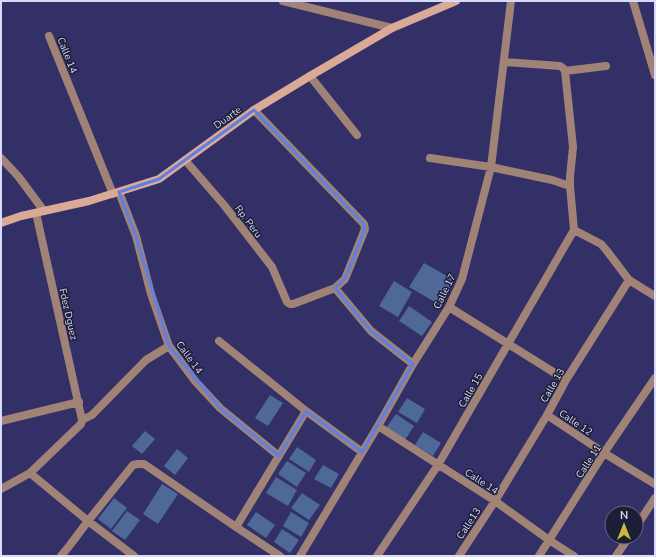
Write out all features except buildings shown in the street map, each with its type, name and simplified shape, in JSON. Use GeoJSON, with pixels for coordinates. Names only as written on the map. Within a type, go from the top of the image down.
{"type":"FeatureCollection","features":[{"type":"Feature","properties":{"kind":"street"},"geometry":{"type":"LineString","coordinates":[[283,1],[297,3],[392,28]]}},
{"type":"Feature","properties":{"kind":"street","name":"Duarte"},"geometry":{"type":"LineString","coordinates":[[1,223],[21,216],[89,201],[159,179],[254,110],[310,76],[392,28],[456,1]]}},
{"type":"Feature","properties":{"kind":"street","name":"Calle 17"},"geometry":{"type":"LineString","coordinates":[[300,556],[378,426],[413,364],[449,307],[464,274],[491,167],[511,1]]}},
{"type":"Feature","properties":{"kind":"street"},"geometry":{"type":"LineString","coordinates":[[633,1],[655,76]]}},
{"type":"Feature","properties":{"kind":"street","name":"Calle 14"},"geometry":{"type":"LineString","coordinates":[[49,36],[136,236],[151,294],[169,346],[195,381],[220,408],[279,456]]}},
{"type":"Feature","properties":{"kind":"street"},"geometry":{"type":"LineString","coordinates":[[504,62],[560,66],[565,71],[573,147],[570,186],[574,230],[601,244],[629,280],[655,296]]}},
{"type":"Feature","properties":{"kind":"street"},"geometry":{"type":"LineString","coordinates":[[565,71],[606,66]]}},
{"type":"Feature","properties":{"kind":"street"},"geometry":{"type":"LineString","coordinates":[[310,76],[357,134]]}},
{"type":"Feature","properties":{"kind":"street"},"geometry":{"type":"LineString","coordinates":[[254,110],[364,224],[365,229],[352,265],[345,279],[334,288],[371,331],[413,364]]}},
{"type":"Feature","properties":{"kind":"street"},"geometry":{"type":"LineString","coordinates":[[1,158],[18,176],[40,212]]}},
{"type":"Feature","properties":{"kind":"street"},"geometry":{"type":"LineString","coordinates":[[430,158],[491,167],[552,180],[570,186]]}},
{"type":"Feature","properties":{"kind":"street","name":"Rp. Peru"},"geometry":{"type":"LineString","coordinates":[[185,160],[224,205],[272,267],[287,302],[293,304],[334,288]]}},
{"type":"Feature","properties":{"kind":"street","name":"Fdez Dguez"},"geometry":{"type":"LineString","coordinates":[[40,212],[82,420]]}},
{"type":"Feature","properties":{"kind":"street","name":"Calle 15"},"geometry":{"type":"LineString","coordinates":[[378,556],[438,465],[574,230]]}},
{"type":"Feature","properties":{"kind":"street","name":"Calle 13"},"geometry":{"type":"LineString","coordinates":[[495,501],[566,380],[629,280]]}},
{"type":"Feature","properties":{"kind":"street"},"geometry":{"type":"LineString","coordinates":[[449,307],[566,380]]}},
{"type":"Feature","properties":{"kind":"street"},"geometry":{"type":"LineString","coordinates":[[219,341],[306,411],[362,452]]}},
{"type":"Feature","properties":{"kind":"street"},"geometry":{"type":"LineString","coordinates":[[1,489],[30,473],[81,424],[82,420],[92,415],[146,360],[169,346]]}},
{"type":"Feature","properties":{"kind":"street","name":"Calle 11"},"geometry":{"type":"LineString","coordinates":[[539,556],[604,453],[655,378]]}},
{"type":"Feature","properties":{"kind":"street"},"geometry":{"type":"LineString","coordinates":[[1,421],[79,402]]}},
{"type":"Feature","properties":{"kind":"street"},"geometry":{"type":"LineString","coordinates":[[236,527],[306,411]]}},
{"type":"Feature","properties":{"kind":"street","name":"Calle 12"},"geometry":{"type":"LineString","coordinates":[[547,414],[604,453],[655,484]]}},
{"type":"Feature","properties":{"kind":"street","name":"Calle 14"},"geometry":{"type":"LineString","coordinates":[[378,426],[495,501],[574,556]]}},
{"type":"Feature","properties":{"kind":"street"},"geometry":{"type":"LineString","coordinates":[[61,556],[133,465],[144,464],[280,556]]}},
{"type":"Feature","properties":{"kind":"street"},"geometry":{"type":"LineString","coordinates":[[30,473],[88,521],[134,556]]}},
{"type":"Feature","properties":{"kind":"street"},"geometry":{"type":"LineString","coordinates":[[644,514],[655,498]]}},
{"type":"Feature","properties":{"kind":"street","name":"Calle13"},"geometry":{"type":"LineString","coordinates":[[459,556],[495,501]]}},
{"type":"Feature","properties":{"kind":"street"},"geometry":{"type":"LineString","coordinates":[[616,556],[624,545]]}},
{"type":"Feature","properties":{"kind":"highlighted area"},"geometry":{"type":"Polygon","coordinates":[[[254,110],[364,224],[365,229],[345,279],[335,288],[371,331],[413,364],[362,452],[306,411],[279,456],[220,408],[169,346],[136,236],[119,192],[159,179],[254,110]]]}}]}
